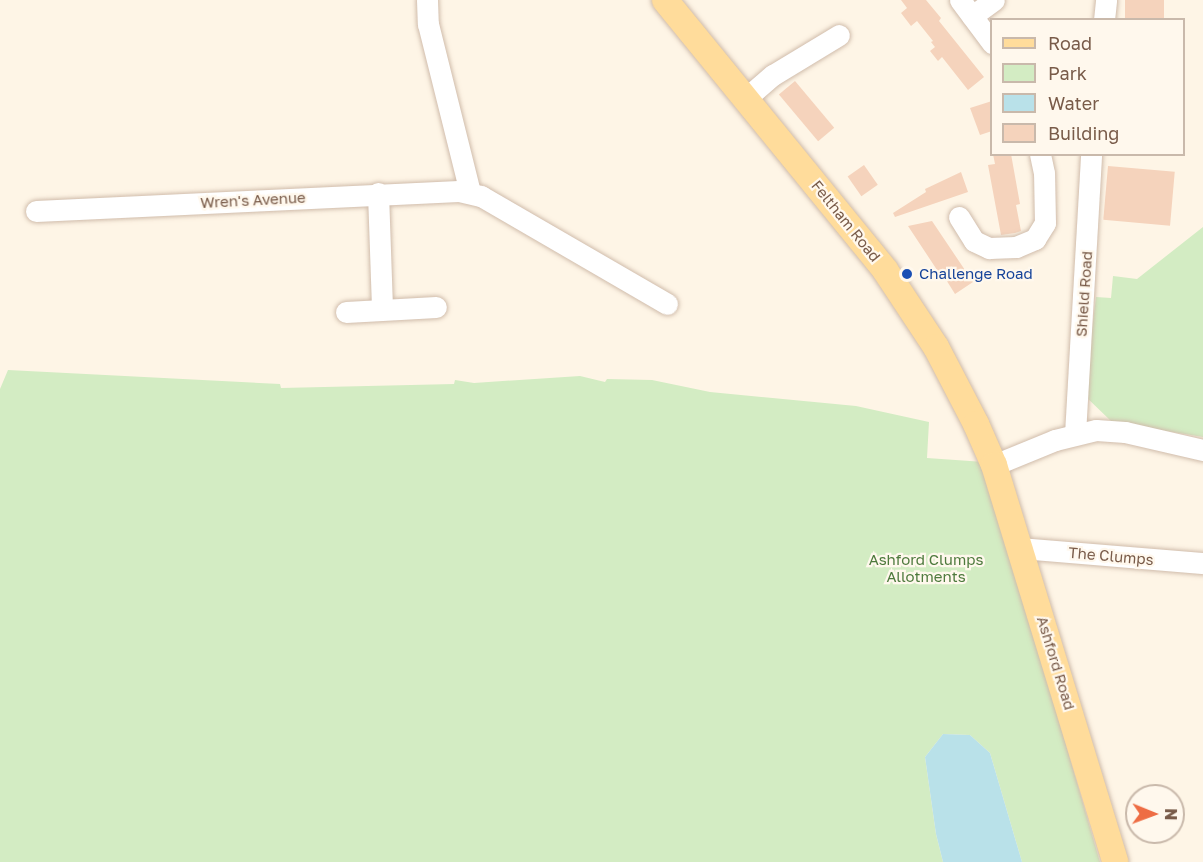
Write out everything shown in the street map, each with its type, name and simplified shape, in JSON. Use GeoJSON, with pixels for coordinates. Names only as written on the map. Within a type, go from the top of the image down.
{"type":"FeatureCollection","features":[{"type":"Feature","properties":{"kind":"main road","name":"Feltham Road"},"geometry":{"type":"LineString","coordinates":[[666,0],[885,270],[936,347],[985,442],[994,465]]}},
{"type":"Feature","properties":{"kind":"main road","name":"Ashford Road"},"geometry":{"type":"LineString","coordinates":[[994,465],[1115,862]]}},
{"type":"Feature","properties":{"kind":"street"},"geometry":{"type":"LineString","coordinates":[[427,0],[428,24],[470,193]]}},
{"type":"Feature","properties":{"kind":"street"},"geometry":{"type":"LineString","coordinates":[[990,40],[966,8],[994,0]]}},
{"type":"Feature","properties":{"kind":"street"},"geometry":{"type":"LineString","coordinates":[[1104,18],[1106,0]]}},
{"type":"Feature","properties":{"kind":"street"},"geometry":{"type":"LineString","coordinates":[[745,99],[773,75],[839,35]]}},
{"type":"Feature","properties":{"kind":"street"},"geometry":{"type":"LineString","coordinates":[[959,217],[974,241],[989,248],[1016,247],[1035,239],[1045,223],[1044,173],[1040,156]]}},
{"type":"Feature","properties":{"kind":"street","name":"Shield Road"},"geometry":{"type":"LineString","coordinates":[[1075,434],[1090,156]]}},
{"type":"Feature","properties":{"kind":"street","name":"Wren's Avenue"},"geometry":{"type":"LineString","coordinates":[[36,212],[378,193],[459,191],[481,196],[667,304]]}},
{"type":"Feature","properties":{"kind":"street"},"geometry":{"type":"LineString","coordinates":[[378,193],[382,309]]}},
{"type":"Feature","properties":{"kind":"street"},"geometry":{"type":"LineString","coordinates":[[346,312],[436,307]]}},
{"type":"Feature","properties":{"kind":"street"},"geometry":{"type":"LineString","coordinates":[[994,465],[1075,434],[1096,430],[1125,432],[1203,450]]}},
{"type":"Feature","properties":{"kind":"street","name":"The Clumps"},"geometry":{"type":"LineString","coordinates":[[1020,548],[1203,563]]}},
{"type":"Feature","properties":{"kind":"green space"},"geometry":{"type":"Polygon","coordinates":[[[1203,227],[1203,437],[1112,422],[1084,395],[1096,297],[1111,298],[1113,276],[1137,279],[1203,227]]]}},
{"type":"Feature","properties":{"kind":"green space","name":"Ashford Clumps Allotments"},"geometry":{"type":"Polygon","coordinates":[[[8,370],[280,384],[281,388],[454,384],[455,380],[474,383],[580,376],[605,382],[607,379],[652,380],[710,392],[856,406],[929,422],[927,458],[984,462],[1100,862],[1022,862],[990,753],[970,735],[943,734],[925,757],[936,834],[943,862],[0,862],[0,389],[8,370]]]}},
{"type":"Feature","properties":{"kind":"water"},"geometry":{"type":"Polygon","coordinates":[[[943,734],[970,735],[990,753],[1022,862],[943,862],[936,834],[925,757],[943,734]]]}},
{"type":"Feature","properties":{"kind":"building"},"geometry":{"type":"Polygon","coordinates":[[[901,0],[926,0],[941,18],[939,21],[984,77],[968,90],[942,57],[938,61],[930,51],[935,47],[931,42],[933,41],[917,21],[911,26],[901,13],[907,8],[901,0]]]}},
{"type":"Feature","properties":{"kind":"building"},"geometry":{"type":"Polygon","coordinates":[[[1125,0],[1164,0],[1164,18],[1125,18],[1125,0]]]}},
{"type":"Feature","properties":{"kind":"building"},"geometry":{"type":"Polygon","coordinates":[[[795,81],[834,128],[818,141],[779,94],[795,81]]]}},
{"type":"Feature","properties":{"kind":"building"},"geometry":{"type":"Polygon","coordinates":[[[990,102],[990,132],[980,135],[970,108],[990,102]]]}},
{"type":"Feature","properties":{"kind":"building"},"geometry":{"type":"Polygon","coordinates":[[[993,156],[1011,156],[1020,204],[1016,205],[1021,231],[1001,235],[988,165],[995,164],[993,156]]]}},
{"type":"Feature","properties":{"kind":"building"},"geometry":{"type":"Polygon","coordinates":[[[864,165],[878,185],[861,196],[848,176],[864,165]]]}},
{"type":"Feature","properties":{"kind":"building"},"geometry":{"type":"Polygon","coordinates":[[[1108,166],[1175,172],[1170,226],[1103,220],[1108,166]]]}},
{"type":"Feature","properties":{"kind":"building"},"geometry":{"type":"Polygon","coordinates":[[[961,172],[968,192],[895,217],[893,213],[926,192],[925,189],[961,172]]]}},
{"type":"Feature","properties":{"kind":"building"},"geometry":{"type":"Polygon","coordinates":[[[932,221],[973,282],[955,294],[908,226],[932,221]]]}},
{"type":"Feature","properties":{"kind":"place","name":"Challenge Road"},"geometry":{"type":"Point","coordinates":[907,274]}}]}
